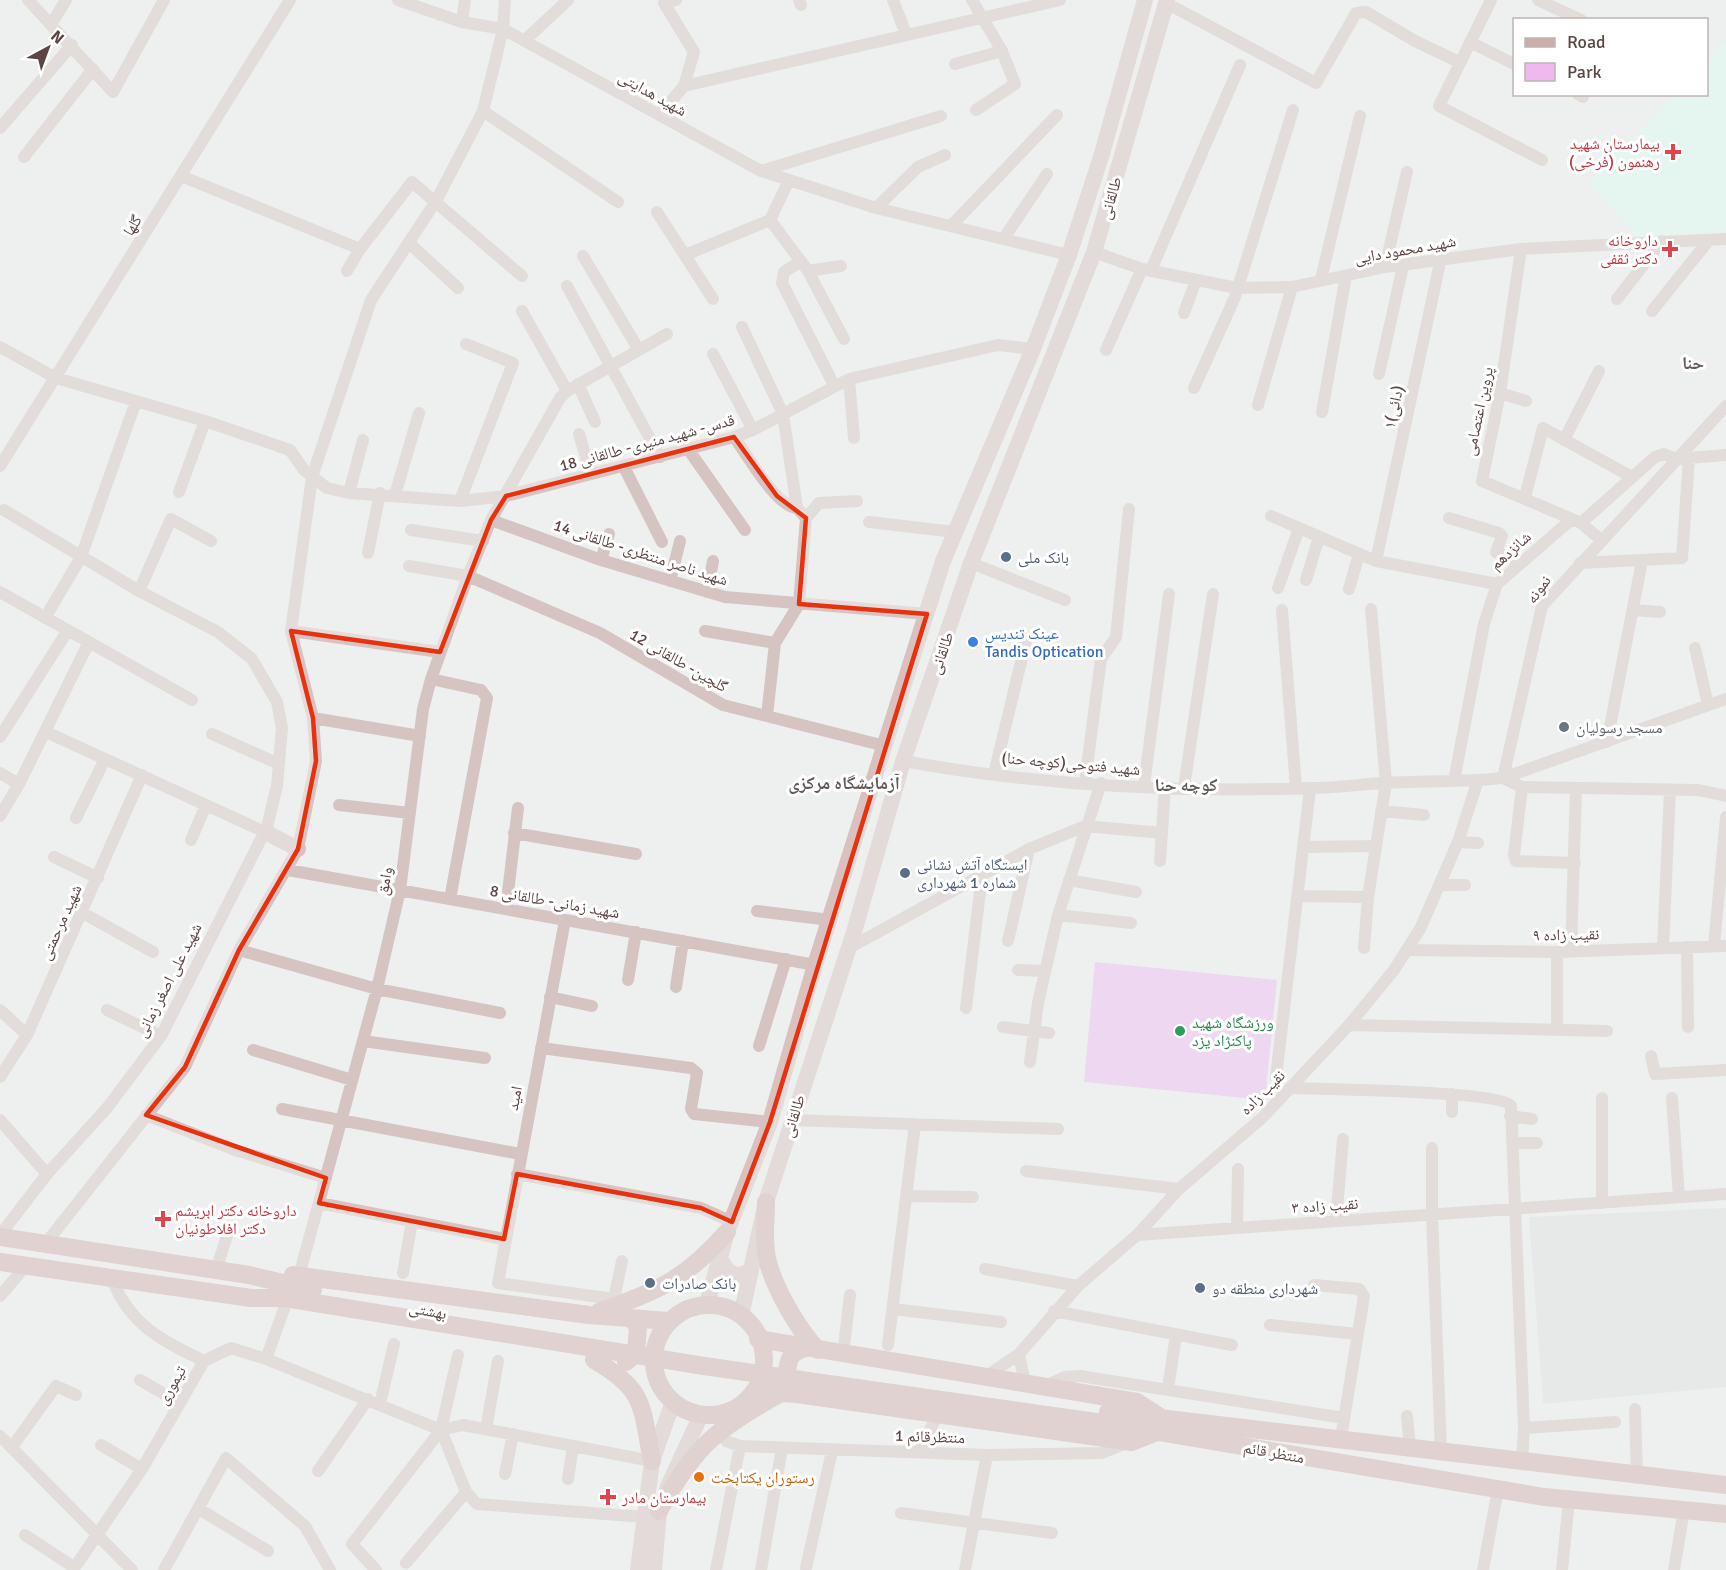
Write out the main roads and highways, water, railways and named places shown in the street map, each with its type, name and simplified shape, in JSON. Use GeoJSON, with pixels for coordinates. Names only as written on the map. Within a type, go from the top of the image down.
{"type":"FeatureCollection","features":[{"type":"Feature","properties":{"kind":"main road","name":"طالقانی"},"geometry":{"type":"LineString","coordinates":[[707,1304],[729,1227],[770,1122],[815,965],[927,614],[955,532],[1033,349],[1069,255],[1101,158],[1145,0]]}},
{"type":"Feature","properties":{"kind":"main road","name":"طالقانی"},"geometry":{"type":"LineString","coordinates":[[741,1316],[766,1202],[849,948],[903,761],[971,563],[1094,252],[1166,1]]}},
{"type":"Feature","properties":{"kind":"main road"},"geometry":{"type":"LineString","coordinates":[[265,832],[298,849]]}},
{"type":"Feature","properties":{"kind":"main road"},"geometry":{"type":"LineString","coordinates":[[766,1202],[766,1256],[775,1284],[812,1349]]}},
{"type":"Feature","properties":{"kind":"main road"},"geometry":{"type":"LineString","coordinates":[[589,1315],[650,1294],[682,1277],[706,1256],[729,1227]]}},
{"type":"Feature","properties":{"kind":"main road","name":"بهشتی"},"geometry":{"type":"LineString","coordinates":[[0,1236],[249,1275],[289,1286],[630,1344],[857,1377]]}},
{"type":"Feature","properties":{"kind":"main road"},"geometry":{"type":"LineString","coordinates":[[720,1259],[726,1271],[736,1276],[751,1270]]}},
{"type":"Feature","properties":{"kind":"main road","name":"بهشتی"},"geometry":{"type":"LineString","coordinates":[[0,1262],[251,1298],[285,1298],[823,1384]]}},
{"type":"Feature","properties":{"kind":"main road"},"geometry":{"type":"LineString","coordinates":[[249,1275],[299,1276],[589,1315],[622,1316],[664,1328]]}},
{"type":"Feature","properties":{"kind":"main road"},"geometry":{"type":"LineString","coordinates":[[251,1298],[284,1309],[594,1360],[626,1361],[656,1367]]}},
{"type":"Feature","properties":{"kind":"main road"},"geometry":{"type":"LineString","coordinates":[[707,1304],[719,1306],[741,1316],[751,1326],[764,1360],[763,1372],[756,1387],[744,1402],[731,1411],[716,1415],[701,1415],[673,1402],[662,1388],[656,1367],[654,1349],[664,1328],[693,1306],[707,1304]]}},
{"type":"Feature","properties":{"kind":"main road"},"geometry":{"type":"LineString","coordinates":[[622,1316],[632,1319],[639,1331],[636,1354],[626,1361]]}},
{"type":"Feature","properties":{"kind":"main road"},"geometry":{"type":"LineString","coordinates":[[756,1387],[789,1390],[1132,1442],[1161,1426],[1137,1402],[812,1349],[759,1344]]}},
{"type":"Feature","properties":{"kind":"main road"},"geometry":{"type":"LineString","coordinates":[[789,1390],[789,1357],[796,1350],[812,1349]]}},
{"type":"Feature","properties":{"kind":"main road"},"geometry":{"type":"LineString","coordinates":[[594,1360],[619,1374],[631,1385],[639,1401],[652,1461],[654,1570]]}},
{"type":"Feature","properties":{"kind":"main road","name":"منتظر قائم"},"geometry":{"type":"LineString","coordinates":[[857,1377],[1161,1426],[1498,1489],[1569,1500],[1726,1514]]}},
{"type":"Feature","properties":{"kind":"main road","name":"منتظر قائم"},"geometry":{"type":"LineString","coordinates":[[823,1384],[1161,1426],[1341,1438],[1522,1462],[1726,1485]]}},
{"type":"Feature","properties":{"kind":"main road"},"geometry":{"type":"LineString","coordinates":[[652,1514],[702,1445],[728,1423],[789,1390]]}},
{"type":"Feature","properties":{"kind":"main road"},"geometry":{"type":"LineString","coordinates":[[652,1461],[673,1402]]}},
{"type":"Feature","properties":{"kind":"main road"},"geometry":{"type":"LineString","coordinates":[[638,1570],[652,1514],[701,1415]]}},
{"type":"Feature","properties":{"kind":"main road"},"geometry":{"type":"LineString","coordinates":[[663,1429],[674,1422],[684,1422],[692,1434]]}},
{"type":"Feature","properties":{"kind":"place","name":"بیمارستان شهید رهنمون (فرخی)"},"geometry":{"type":"Point","coordinates":[1673,152]}},
{"type":"Feature","properties":{"kind":"place","name":"داروخانه دکتر ثقفی"},"geometry":{"type":"Point","coordinates":[1670,249]}},
{"type":"Feature","properties":{"kind":"place","name":"بانک ملی"},"geometry":{"type":"Point","coordinates":[1006,557]}},
{"type":"Feature","properties":{"kind":"place","name":"عینک تندیس Tandis Optication"},"geometry":{"type":"Point","coordinates":[973,642]}},
{"type":"Feature","properties":{"kind":"place","name":"مسجد رسولیان"},"geometry":{"type":"Point","coordinates":[1564,727]}},
{"type":"Feature","properties":{"kind":"place","name":"ایستگاه آتش نشانی شماره 1 شهرداری"},"geometry":{"type":"Point","coordinates":[905,873]}},
{"type":"Feature","properties":{"kind":"place","name":"ورزشگاه شهید پاکنژاد یزد"},"geometry":{"type":"Point","coordinates":[1180,1031]}},
{"type":"Feature","properties":{"kind":"place","name":"داروخانه دکتر ابریشم دکتر افلاطونیان"},"geometry":{"type":"Point","coordinates":[163,1219]}},
{"type":"Feature","properties":{"kind":"place","name":"بانک صادرات"},"geometry":{"type":"Point","coordinates":[650,1283]}},
{"type":"Feature","properties":{"kind":"place","name":"شهرداری منطقه دو"},"geometry":{"type":"Point","coordinates":[1200,1288]}},
{"type":"Feature","properties":{"kind":"place","name":"رستوران یکتابخت"},"geometry":{"type":"Point","coordinates":[699,1477]}},
{"type":"Feature","properties":{"kind":"place","name":"بیمارستان مادر"},"geometry":{"type":"Point","coordinates":[608,1497]}},
{"type":"Feature","properties":{"kind":"district","name":"حنا"},"geometry":{"type":"Point","coordinates":[1693,363]}},
{"type":"Feature","properties":{"kind":"district","name":"آزمایشگاه مرکزی"},"geometry":{"type":"Point","coordinates":[844,783]}},
{"type":"Feature","properties":{"kind":"district","name":"کوچه حنا"},"geometry":{"type":"Point","coordinates":[1186,785]}}]}
